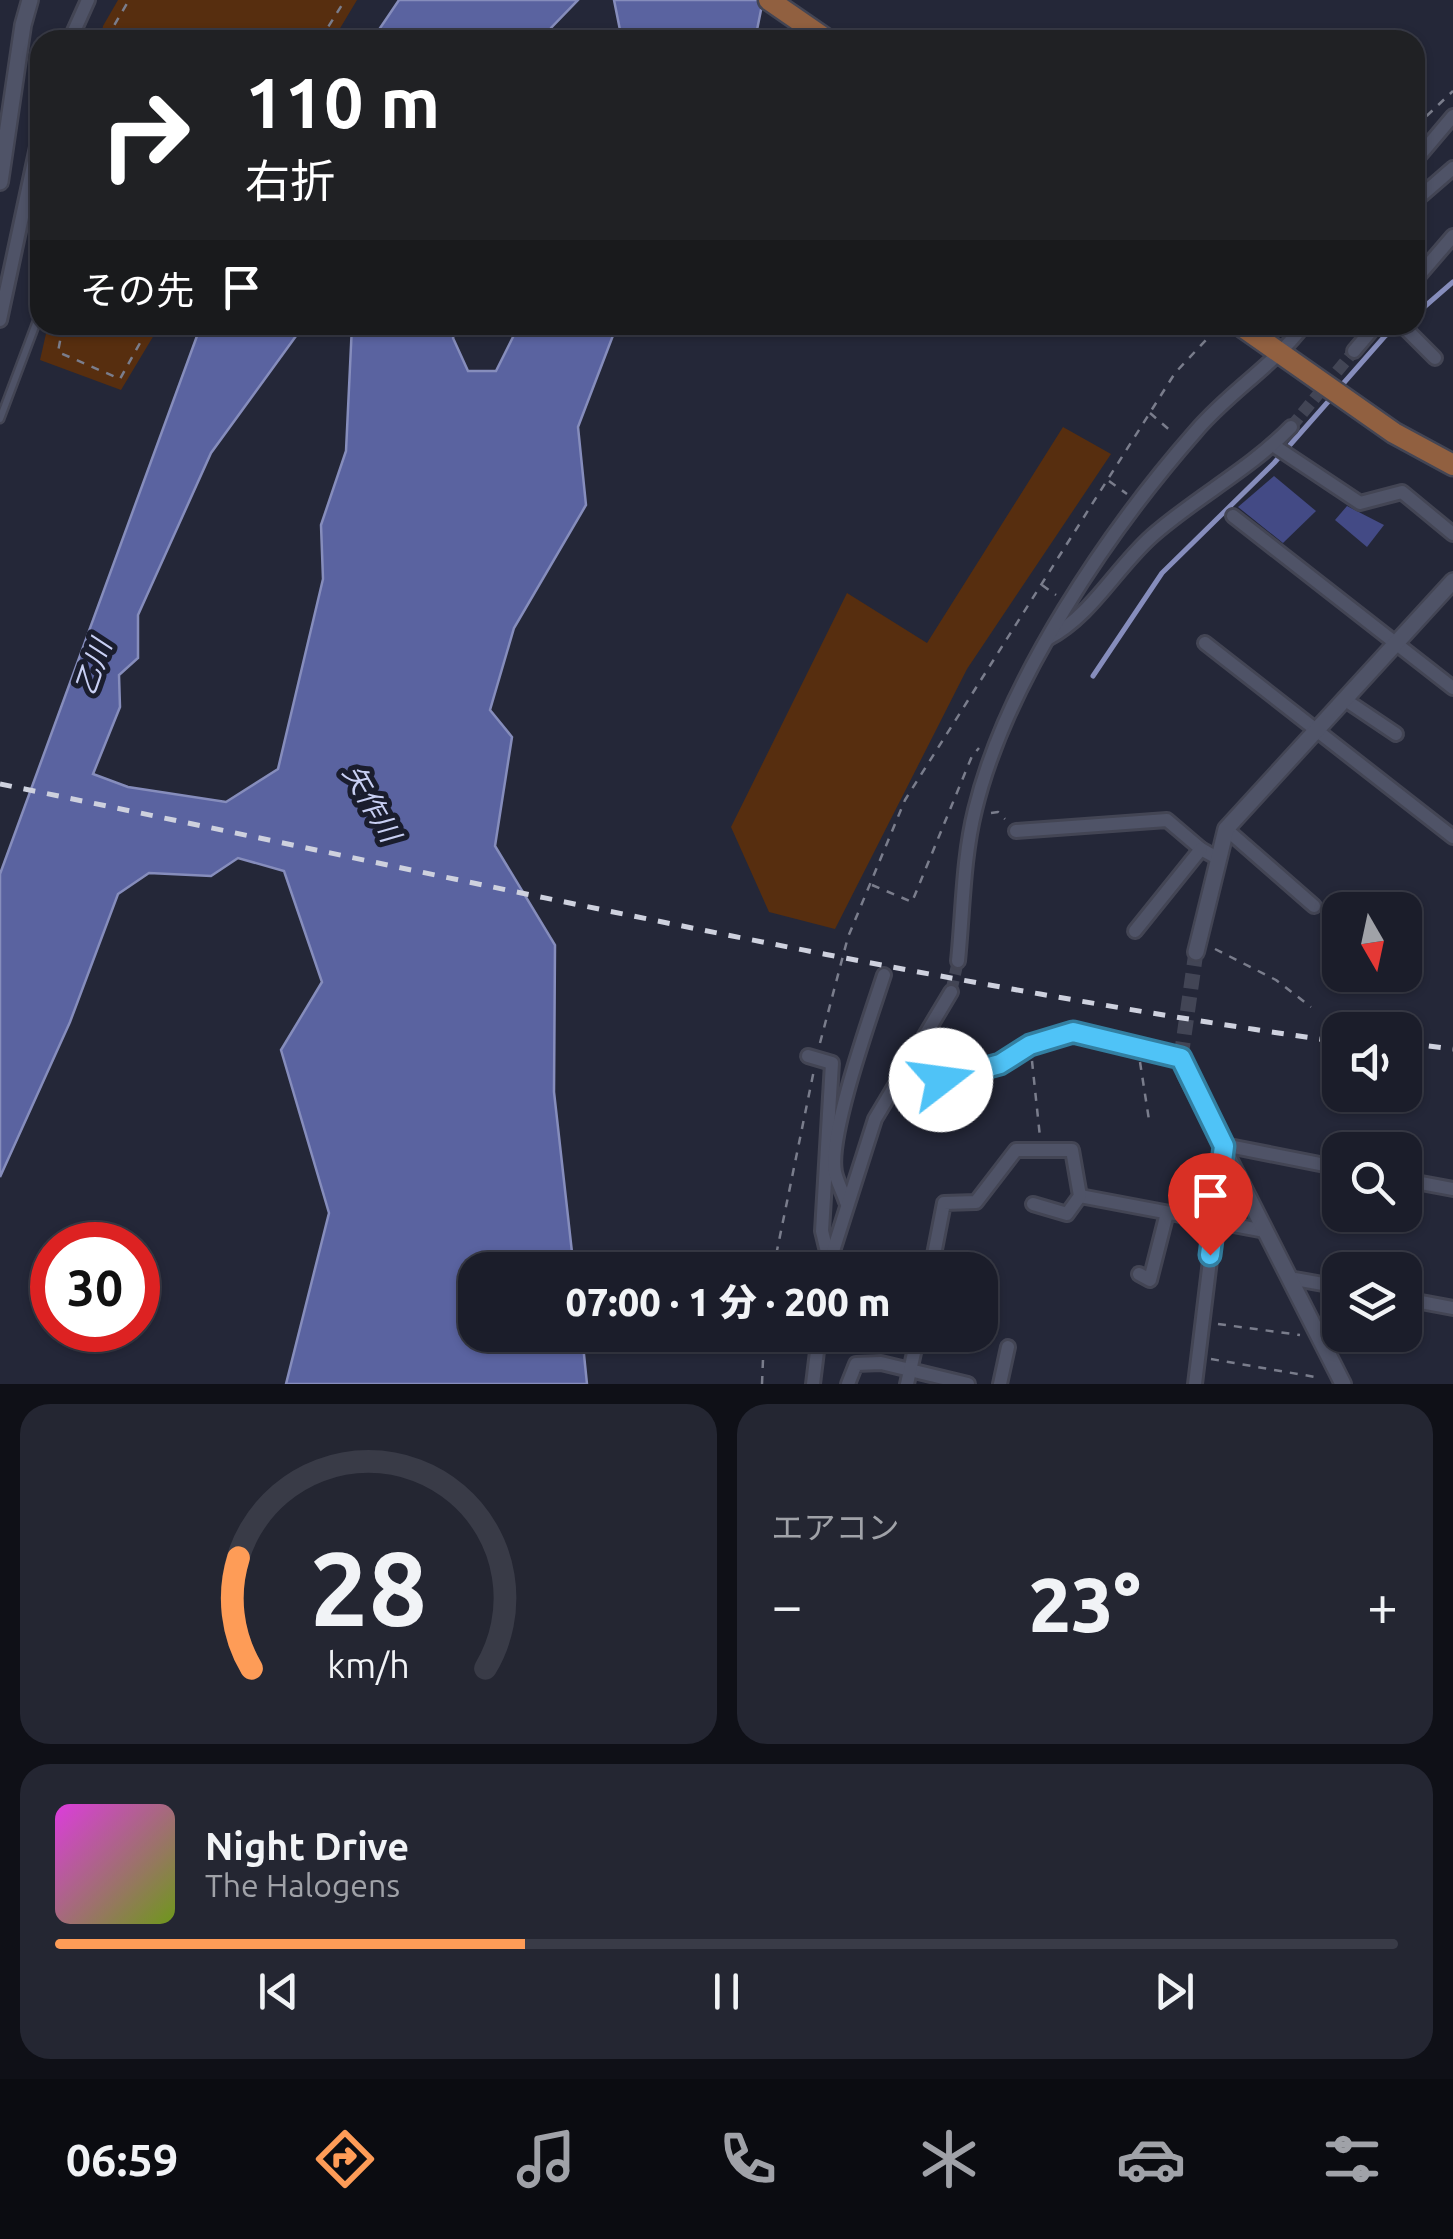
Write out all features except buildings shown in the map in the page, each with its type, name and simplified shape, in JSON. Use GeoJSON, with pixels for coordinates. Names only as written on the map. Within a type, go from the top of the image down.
{"type":"FeatureCollection","features":[{"type":"Feature","properties":{"kind":"main road"},"geometry":{"type":"LineString","coordinates":[[769,0],[813,30]]}},
{"type":"Feature","properties":{"kind":"main road"},"geometry":{"type":"LineString","coordinates":[[1255,335],[1394,433],[1453,465]]}},
{"type":"Feature","properties":{"kind":"street"},"geometry":{"type":"LineString","coordinates":[[0,182],[30,0]]}},
{"type":"Feature","properties":{"kind":"street"},"geometry":{"type":"LineString","coordinates":[[74,30],[88,0]]}},
{"type":"Feature","properties":{"kind":"street"},"geometry":{"type":"LineString","coordinates":[[1425,149],[1453,116]]}},
{"type":"Feature","properties":{"kind":"street"},"geometry":{"type":"LineString","coordinates":[[1425,192],[1453,168]]}},
{"type":"Feature","properties":{"kind":"street"},"geometry":{"type":"LineString","coordinates":[[0,320],[30,180]]}},
{"type":"Feature","properties":{"kind":"street"},"geometry":{"type":"LineString","coordinates":[[1425,269],[1452,238]]}},
{"type":"Feature","properties":{"kind":"street"},"geometry":{"type":"LineString","coordinates":[[958,961],[974,816],[1006,717],[1046,639],[1197,429],[1282,354],[1296,335]]}},
{"type":"Feature","properties":{"kind":"street"},"geometry":{"type":"LineString","coordinates":[[1354,351],[1368,335]]}},
{"type":"Feature","properties":{"kind":"street"},"geometry":{"type":"LineString","coordinates":[[1412,335],[1435,358]]}},
{"type":"Feature","properties":{"kind":"street"},"geometry":{"type":"LineString","coordinates":[[1046,639],[1070,626],[1113,576],[1169,521],[1229,482],[1290,427]]}},
{"type":"Feature","properties":{"kind":"street"},"geometry":{"type":"LineString","coordinates":[[1272,445],[1360,503],[1402,492],[1453,534]]}},
{"type":"Feature","properties":{"kind":"street"},"geometry":{"type":"LineString","coordinates":[[1233,516],[1453,688]]}},
{"type":"Feature","properties":{"kind":"street"},"geometry":{"type":"LineString","coordinates":[[1197,946],[1226,830],[1453,581]]}},
{"type":"Feature","properties":{"kind":"street"},"geometry":{"type":"LineString","coordinates":[[1205,643],[1453,837]]}},
{"type":"Feature","properties":{"kind":"street"},"geometry":{"type":"LineString","coordinates":[[1344,699],[1396,734]]}},
{"type":"Feature","properties":{"kind":"street"},"geometry":{"type":"LineString","coordinates":[[1016,831],[1168,820],[1219,859]]}},
{"type":"Feature","properties":{"kind":"street"},"geometry":{"type":"LineString","coordinates":[[1226,830],[1314,906]]}},
{"type":"Feature","properties":{"kind":"street"},"geometry":{"type":"LineString","coordinates":[[1134,931],[1201,849]]}},
{"type":"Feature","properties":{"kind":"street"},"geometry":{"type":"LineString","coordinates":[[846,1202],[835,1172],[836,1151],[858,1054],[884,974]]}},
{"type":"Feature","properties":{"kind":"street"},"geometry":{"type":"LineString","coordinates":[[831,1252],[875,1118],[951,992]]}},
{"type":"Feature","properties":{"kind":"street"},"geometry":{"type":"LineString","coordinates":[[902,1079],[941,1080],[986,1068],[1030,1045],[1073,1032],[1181,1058],[1343,1383]]}},
{"type":"Feature","properties":{"kind":"street"},"geometry":{"type":"LineString","coordinates":[[812,1057],[832,1063],[822,1231],[825,1252]]}},
{"type":"Feature","properties":{"kind":"street"},"geometry":{"type":"LineString","coordinates":[[1224,1146],[1322,1165]]}},
{"type":"Feature","properties":{"kind":"street"},"geometry":{"type":"LineString","coordinates":[[1194,1384],[1224,1146]]}},
{"type":"Feature","properties":{"kind":"street"},"geometry":{"type":"LineString","coordinates":[[934,1252],[944,1203],[976,1202],[1016,1150],[1072,1150],[1080,1196],[1067,1214],[1033,1204]]}},
{"type":"Feature","properties":{"kind":"street"},"geometry":{"type":"LineString","coordinates":[[1422,1184],[1453,1190]]}},
{"type":"Feature","properties":{"kind":"street"},"geometry":{"type":"LineString","coordinates":[[1080,1196],[1265,1231]]}},
{"type":"Feature","properties":{"kind":"street"},"geometry":{"type":"LineString","coordinates":[[1138,1274],[1150,1280],[1167,1213]]}},
{"type":"Feature","properties":{"kind":"street"},"geometry":{"type":"LineString","coordinates":[[1289,1278],[1322,1284]]}},
{"type":"Feature","properties":{"kind":"street"},"geometry":{"type":"LineString","coordinates":[[1422,1302],[1453,1308]]}},
{"type":"Feature","properties":{"kind":"street"},"geometry":{"type":"LineString","coordinates":[[1000,1384],[1008,1347]]}},
{"type":"Feature","properties":{"kind":"street"},"geometry":{"type":"LineString","coordinates":[[813,1384],[817,1352]]}},
{"type":"Feature","properties":{"kind":"street"},"geometry":{"type":"LineString","coordinates":[[909,1377],[914,1352]]}},
{"type":"Feature","properties":{"kind":"street"},"geometry":{"type":"LineString","coordinates":[[848,1384],[856,1364],[881,1363],[909,1377],[968,1384]]}},
{"type":"Feature","properties":{"kind":"lane"},"geometry":{"type":"LineString","coordinates":[[0,418],[32,335]]}},
{"type":"Feature","properties":{"kind":"path"},"geometry":{"type":"LineString","coordinates":[[112,30],[129,0]]}},
{"type":"Feature","properties":{"kind":"path"},"geometry":{"type":"LineString","coordinates":[[326,30],[345,0]]}},
{"type":"Feature","properties":{"kind":"path"},"geometry":{"type":"LineString","coordinates":[[1425,117],[1453,92]]}},
{"type":"Feature","properties":{"kind":"path"},"geometry":{"type":"LineString","coordinates":[[62,335],[58,352],[120,379],[144,335]]}},
{"type":"Feature","properties":{"kind":"path"},"geometry":{"type":"LineString","coordinates":[[776,1252],[812,1057],[848,937],[905,800],[1175,374],[1211,335]]}},
{"type":"Feature","properties":{"kind":"path"},"geometry":{"type":"LineString","coordinates":[[1150,413],[1186,444]]}},
{"type":"Feature","properties":{"kind":"path"},"geometry":{"type":"LineString","coordinates":[[1108,480],[1141,503]]}},
{"type":"Feature","properties":{"kind":"path"},"geometry":{"type":"LineString","coordinates":[[1042,585],[1069,605]]}},
{"type":"Feature","properties":{"kind":"path"},"geometry":{"type":"LineString","coordinates":[[870,885],[912,902],[972,756],[984,743]]}},
{"type":"Feature","properties":{"kind":"path"},"geometry":{"type":"LineString","coordinates":[[974,816],[998,812],[1016,831]]}},
{"type":"Feature","properties":{"kind":"path"},"geometry":{"type":"LineString","coordinates":[[1197,946],[1276,980],[1312,1007]]}},
{"type":"Feature","properties":{"kind":"path"},"geometry":{"type":"LineString","coordinates":[[1030,1045],[1041,1149]]}},
{"type":"Feature","properties":{"kind":"path"},"geometry":{"type":"LineString","coordinates":[[1138,1048],[1149,1120]]}},
{"type":"Feature","properties":{"kind":"path"},"geometry":{"type":"LineString","coordinates":[[1202,1322],[1320,1338]]}},
{"type":"Feature","properties":{"kind":"path"},"geometry":{"type":"LineString","coordinates":[[762,1384],[763,1352]]}},
{"type":"Feature","properties":{"kind":"path"},"geometry":{"type":"LineString","coordinates":[[1198,1356],[1343,1383]]}},
{"type":"Feature","properties":{"kind":"shaded area"},"geometry":{"type":"Polygon","coordinates":[[[118,0],[357,0],[339,30],[102,30],[118,0]]]}},
{"type":"Feature","properties":{"kind":"shaded area"},"geometry":{"type":"Polygon","coordinates":[[[46,335],[154,335],[121,390],[40,360],[46,335]]]}},
{"type":"Feature","properties":{"kind":"shaded area"},"geometry":{"type":"Polygon","coordinates":[[[1063,427],[1111,454],[967,669],[835,929],[769,912],[731,827],[847,593],[927,643],[1063,427]]]}},
{"type":"Feature","properties":{"kind":"water"},"geometry":{"type":"Polygon","coordinates":[[[399,0],[578,0],[550,30],[379,30],[399,0]]]}},
{"type":"Feature","properties":{"kind":"water"},"geometry":{"type":"Polygon","coordinates":[[[614,0],[763,0],[757,30],[620,30],[614,0]]]}},
{"type":"Feature","properties":{"kind":"water"},"geometry":{"type":"Polygon","coordinates":[[[197,335],[297,335],[211,453],[138,615],[138,658],[119,675],[120,707],[93,774],[128,787],[226,802],[278,769],[323,579],[321,525],[346,451],[352,335],[454,335],[468,371],[496,371],[514,335],[613,335],[578,427],[586,505],[514,628],[490,710],[512,737],[495,846],[555,945],[554,1092],[572,1252],[458,1252],[458,1352],[584,1352],[587,1384],[286,1384],[329,1213],[281,1050],[322,982],[284,871],[238,858],[211,876],[149,873],[118,894],[70,1022],[0,1177],[0,874],[197,335]]]}},
{"type":"Feature","properties":{"kind":"waterway"},"geometry":{"type":"LineString","coordinates":[[1425,306],[1453,282]]}},
{"type":"Feature","properties":{"kind":"waterway"},"geometry":{"type":"LineString","coordinates":[[1341,386],[1386,335]]}},
{"type":"Feature","properties":{"kind":"waterway"},"geometry":{"type":"LineString","coordinates":[[1093,676],[1162,573],[1274,463],[1334,395]]}},
{"type":"Feature","properties":{"kind":"tunnel"},"geometry":{"type":"LineString","coordinates":[[1291,427],[1354,351]]}},
{"type":"Feature","properties":{"kind":"tunnel"},"geometry":{"type":"LineString","coordinates":[[1181,1057],[1196,952]]}},
{"type":"Feature","properties":{"kind":"tunnel"},"geometry":{"type":"LineString","coordinates":[[951,992],[958,961]]}},
{"type":"Feature","properties":{"kind":"railway"},"geometry":{"type":"LineString","coordinates":[[0,784],[836,956],[1322,1039]]}},
{"type":"Feature","properties":{"kind":"railway"},"geometry":{"type":"LineString","coordinates":[[1422,1045],[1453,1049]]}},
{"type":"Feature","properties":{"kind":"route"},"geometry":{"type":"LineString","coordinates":[[941,1080],[1000,1064],[1030,1045],[1073,1032],[1181,1058],[1224,1146],[1210,1255]]}},
{"type":"Feature","properties":{"kind":"water label","name":"乙川"},"geometry":{"type":"Point","coordinates":[93,667]}},
{"type":"Feature","properties":{"kind":"water label","name":"矢作川"},"geometry":{"type":"Point","coordinates":[372,803]}}]}
